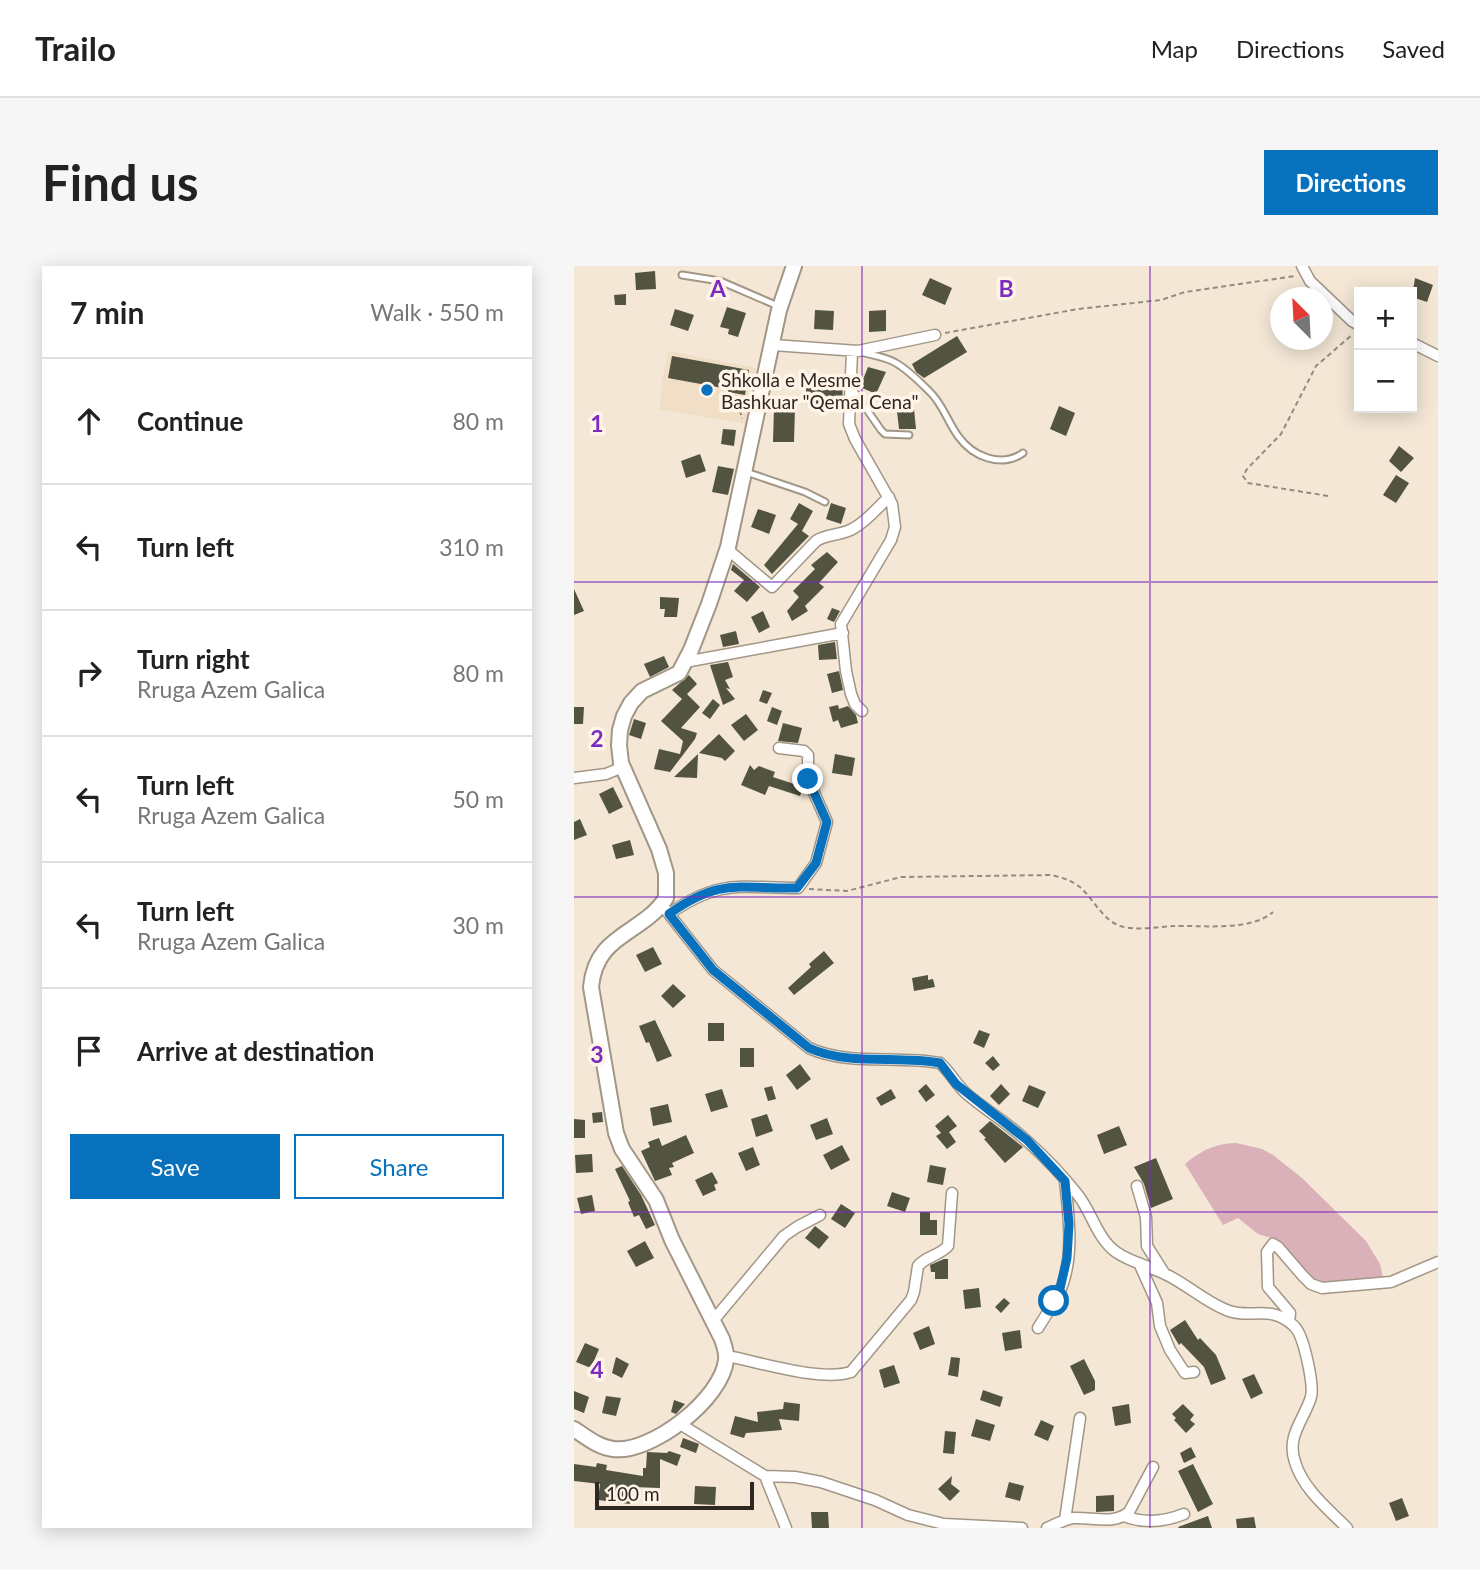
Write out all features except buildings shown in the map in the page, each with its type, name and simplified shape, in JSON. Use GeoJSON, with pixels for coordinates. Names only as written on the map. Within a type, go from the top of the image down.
{"type":"FeatureCollection","features":[{"type":"Feature","properties":{"kind":"street"},"geometry":{"type":"LineString","coordinates":[[794,266],[780,307],[727,550],[709,604],[679,673],[642,691],[631,703],[620,730],[619,745],[623,767],[663,861],[667,889],[666,909],[713,970],[809,1048],[822,1054],[840,1057],[918,1059],[940,1063],[956,1084],[1027,1140],[1079,1197],[1105,1242],[1117,1253],[1164,1274],[1230,1312],[1266,1312],[1289,1322],[1302,1336],[1311,1395],[1294,1434],[1294,1461],[1301,1477],[1315,1496],[1347,1528]]}},
{"type":"Feature","properties":{"kind":"street"},"geometry":{"type":"LineString","coordinates":[[1304,270],[1310,281],[1354,322]]}},
{"type":"Feature","properties":{"kind":"street"},"geometry":{"type":"LineString","coordinates":[[773,345],[855,351],[935,335]]}},
{"type":"Feature","properties":{"kind":"street"},"geometry":{"type":"LineString","coordinates":[[1417,345],[1438,356]]}},
{"type":"Feature","properties":{"kind":"street"},"geometry":{"type":"LineString","coordinates":[[855,351],[849,424],[889,497],[895,527],[891,540],[841,624],[850,694],[862,711]]}},
{"type":"Feature","properties":{"kind":"street"},"geometry":{"type":"LineString","coordinates":[[727,550],[772,587],[816,541],[854,529],[889,497]]}},
{"type":"Feature","properties":{"kind":"street"},"geometry":{"type":"LineString","coordinates":[[685,662],[843,633]]}},
{"type":"Feature","properties":{"kind":"street"},"geometry":{"type":"LineString","coordinates":[[574,1429],[594,1443],[610,1449],[622,1450],[652,1439],[680,1424],[710,1393],[723,1373],[727,1356],[722,1339],[672,1240],[656,1200],[622,1149],[616,1133],[591,986],[592,972],[607,947],[666,909],[714,890],[742,886],[797,888],[816,863],[827,822],[808,779],[808,755],[804,751],[779,748]]}},
{"type":"Feature","properties":{"kind":"street"},"geometry":{"type":"LineString","coordinates":[[574,778],[606,774],[623,767]]}},
{"type":"Feature","properties":{"kind":"street"},"geometry":{"type":"LineString","coordinates":[[1038,1328],[1059,1293],[1067,1258],[1069,1224],[1065,1181]]}},
{"type":"Feature","properties":{"kind":"street"},"geometry":{"type":"LineString","coordinates":[[1137,1186],[1146,1217],[1147,1246],[1164,1274]]}},
{"type":"Feature","properties":{"kind":"street"},"geometry":{"type":"LineString","coordinates":[[727,1356],[818,1374],[844,1375],[851,1372],[911,1300],[918,1266],[948,1246],[951,1194]]}},
{"type":"Feature","properties":{"kind":"street"},"geometry":{"type":"LineString","coordinates":[[712,1322],[785,1236],[820,1215]]}},
{"type":"Feature","properties":{"kind":"street"},"geometry":{"type":"LineString","coordinates":[[1289,1322],[1290,1313],[1268,1287],[1267,1252],[1273,1244],[1279,1247],[1311,1284],[1322,1288],[1391,1282],[1438,1262]]}},
{"type":"Feature","properties":{"kind":"street"},"geometry":{"type":"LineString","coordinates":[[1139,1263],[1157,1303],[1160,1326],[1174,1358],[1185,1373],[1194,1372]]}},
{"type":"Feature","properties":{"kind":"street"},"geometry":{"type":"LineString","coordinates":[[1065,1520],[1080,1418]]}},
{"type":"Feature","properties":{"kind":"street"},"geometry":{"type":"LineString","coordinates":[[680,1424],[765,1476],[821,1482],[843,1488],[908,1515],[944,1524],[1022,1528]]}},
{"type":"Feature","properties":{"kind":"street"},"geometry":{"type":"LineString","coordinates":[[1047,1528],[1065,1520],[1117,1519],[1124,1516],[1129,1512],[1153,1467]]}},
{"type":"Feature","properties":{"kind":"street"},"geometry":{"type":"LineString","coordinates":[[765,1476],[786,1528]]}},
{"type":"Feature","properties":{"kind":"street"},"geometry":{"type":"LineString","coordinates":[[1124,1516],[1149,1522],[1163,1521],[1184,1514]]}},
{"type":"Feature","properties":{"kind":"lane"},"geometry":{"type":"LineString","coordinates":[[681,275],[720,281],[780,307]]}},
{"type":"Feature","properties":{"kind":"lane"},"geometry":{"type":"LineString","coordinates":[[855,351],[895,362],[918,381],[944,408],[952,427],[968,447],[999,461],[1011,460],[1023,453]]}},
{"type":"Feature","properties":{"kind":"lane"},"geometry":{"type":"LineString","coordinates":[[851,387],[880,430],[885,434],[909,435]]}},
{"type":"Feature","properties":{"kind":"lane"},"geometry":{"type":"LineString","coordinates":[[743,471],[793,487],[825,502]]}},
{"type":"Feature","properties":{"kind":"path"},"geometry":{"type":"LineString","coordinates":[[935,335],[1078,309],[1161,300],[1185,292],[1275,281],[1304,270]]}},
{"type":"Feature","properties":{"kind":"path"},"geometry":{"type":"LineString","coordinates":[[1328,496],[1248,483],[1243,476],[1281,434],[1316,366],[1354,333]]}},
{"type":"Feature","properties":{"kind":"path"},"geometry":{"type":"LineString","coordinates":[[738,402],[743,423]]}},
{"type":"Feature","properties":{"kind":"path"},"geometry":{"type":"LineString","coordinates":[[797,888],[847,891],[901,877],[1052,875],[1067,879],[1080,888],[1106,917],[1118,925],[1160,928],[1232,925],[1257,921],[1273,912]]}},
{"type":"Feature","properties":{"kind":"shaded area","name":"Shkolla e Mesme Bashkuar \"Qemal Cena\""},"geometry":{"type":"Polygon","coordinates":[[[669,351],[756,368],[748,424],[660,410],[662,379],[669,351]]]}},
{"type":"Feature","properties":{"kind":"shaded area"},"geometry":{"type":"Polygon","coordinates":[[[1236,1143],[1262,1149],[1302,1178],[1366,1241],[1380,1264],[1383,1277],[1377,1280],[1319,1285],[1278,1240],[1258,1234],[1238,1218],[1223,1225],[1185,1164],[1209,1149],[1236,1143]]]}},
{"type":"Feature","properties":{"kind":"place","name":"Shkolla e Mesme Bashkuar \"Qemal Cena\""},"geometry":{"type":"Point","coordinates":[707,390]}},
{"type":"Feature","properties":{"kind":"route"},"geometry":{"type":"LineString","coordinates":[[808,779],[827,822],[816,863],[797,888],[731,886],[714,890],[669,914],[713,970],[809,1048],[822,1054],[840,1057],[918,1059],[940,1063],[970,1097],[1027,1140],[1065,1181],[1069,1224],[1067,1258],[1059,1293],[1054,1301]]}}]}
